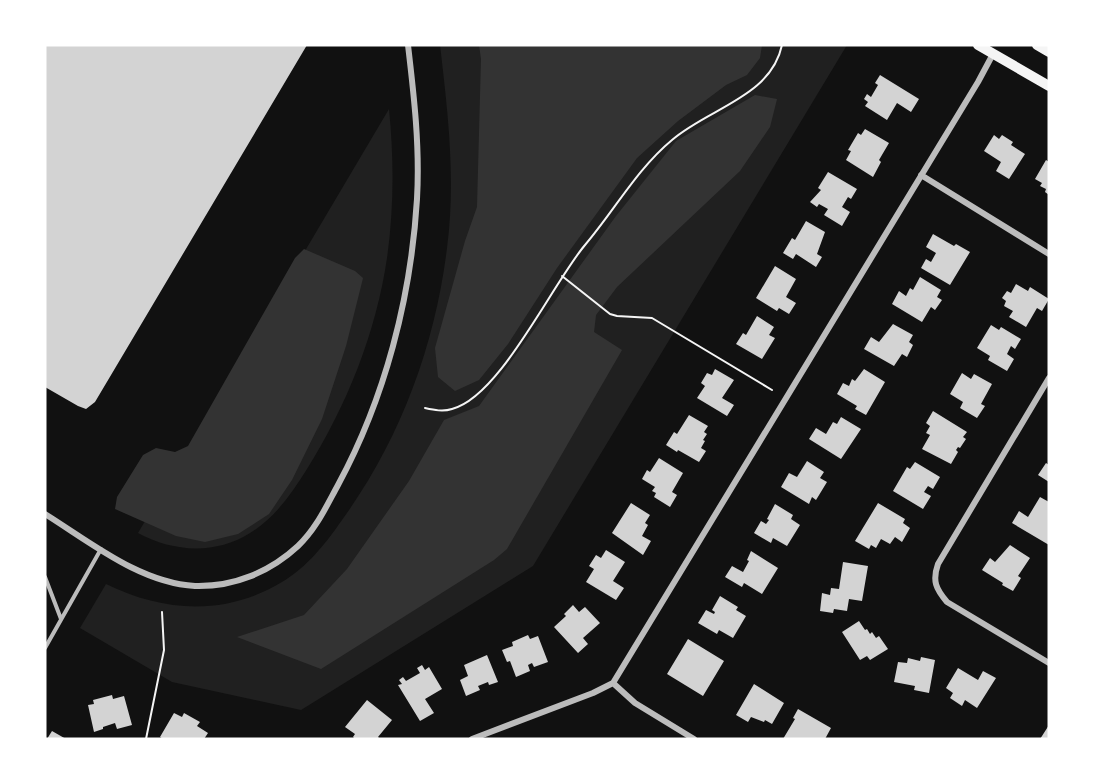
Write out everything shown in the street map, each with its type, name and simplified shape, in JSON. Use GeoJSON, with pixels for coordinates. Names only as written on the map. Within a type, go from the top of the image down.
{"type":"FeatureCollection","features":[{"type":"Feature","properties":{"kind":"main road"},"geometry":{"type":"LineString","coordinates":[[978,45],[1049,86]]}},
{"type":"Feature","properties":{"kind":"main road"},"geometry":{"type":"LineString","coordinates":[[1037,45],[1049,52]]}},
{"type":"Feature","properties":{"kind":"street"},"geometry":{"type":"LineString","coordinates":[[45,514],[101,549],[149,575],[178,584],[195,586],[229,583],[266,569],[285,557],[312,530],[363,435],[392,353],[405,293],[417,198],[417,149],[408,45]]}},
{"type":"Feature","properties":{"kind":"street"},"geometry":{"type":"LineString","coordinates":[[472,739],[593,693],[613,683],[993,54]]}},
{"type":"Feature","properties":{"kind":"street"},"geometry":{"type":"LineString","coordinates":[[921,175],[1049,254]]}},
{"type":"Feature","properties":{"kind":"street"},"geometry":{"type":"LineString","coordinates":[[1049,378],[938,564],[934,581],[938,591],[947,602],[1049,663]]}},
{"type":"Feature","properties":{"kind":"street"},"geometry":{"type":"LineString","coordinates":[[613,683],[635,703],[694,739]]}},
{"type":"Feature","properties":{"kind":"lane"},"geometry":{"type":"LineString","coordinates":[[45,648],[101,549]]}},
{"type":"Feature","properties":{"kind":"lane"},"geometry":{"type":"LineString","coordinates":[[45,577],[61,620]]}},
{"type":"Feature","properties":{"kind":"path"},"geometry":{"type":"LineString","coordinates":[[425,408],[444,411],[459,407],[486,385],[520,344],[579,253],[664,147],[699,119],[750,92],[761,83],[773,69],[782,45]]}},
{"type":"Feature","properties":{"kind":"path"},"geometry":{"type":"LineString","coordinates":[[562,276],[603,306],[610,314],[652,318],[772,390]]}},
{"type":"Feature","properties":{"kind":"path"},"geometry":{"type":"LineString","coordinates":[[146,739],[164,650],[162,612]]}},
{"type":"Feature","properties":{"kind":"shaded area"},"geometry":{"type":"Polygon","coordinates":[[[440,45],[847,45],[533,566],[301,710],[172,682],[80,628],[106,584],[148,600],[191,606],[212,606],[233,602],[254,596],[275,586],[295,573],[328,539],[363,489],[398,425],[412,391],[434,321],[450,223],[451,172],[440,45]]]}},
{"type":"Feature","properties":{"kind":"shaded area"},"geometry":{"type":"Polygon","coordinates":[[[479,45],[762,45],[760,58],[747,75],[726,85],[678,121],[637,158],[557,268],[508,344],[479,380],[455,391],[438,377],[435,348],[477,207],[481,59],[479,45]]]}},
{"type":"Feature","properties":{"kind":"shaded area"},"geometry":{"type":"Polygon","coordinates":[[[755,95],[777,99],[770,127],[740,171],[617,287],[596,315],[594,332],[622,350],[507,549],[494,560],[321,669],[237,637],[304,615],[347,569],[409,481],[444,420],[479,406],[616,216],[676,141],[755,95]]]}},
{"type":"Feature","properties":{"kind":"shaded area"},"geometry":{"type":"Polygon","coordinates":[[[389,109],[392,146],[392,203],[382,286],[358,368],[335,420],[307,469],[275,512],[259,527],[237,540],[208,548],[194,548],[165,544],[138,533],[389,109]]]}},
{"type":"Feature","properties":{"kind":"shaded area"},"geometry":{"type":"Polygon","coordinates":[[[304,249],[355,271],[363,278],[346,346],[322,419],[292,480],[269,514],[238,534],[205,542],[176,536],[115,509],[117,497],[143,455],[156,448],[175,452],[188,446],[295,258],[304,249]]]}},
{"type":"Feature","properties":{"kind":"building"},"geometry":{"type":"Polygon","coordinates":[[[45,45],[307,45],[95,402],[86,409],[45,387],[45,45]]]}},
{"type":"Feature","properties":{"kind":"building"},"geometry":{"type":"Polygon","coordinates":[[[880,75],[919,99],[911,112],[897,103],[887,120],[865,106],[868,102],[864,99],[867,94],[871,97],[878,85],[875,83],[880,75]]]}},
{"type":"Feature","properties":{"kind":"building"},"geometry":{"type":"Polygon","coordinates":[[[865,129],[889,143],[879,160],[881,162],[873,177],[846,160],[851,151],[848,150],[858,133],[861,135],[865,129]]]}},
{"type":"Feature","properties":{"kind":"building"},"geometry":{"type":"Polygon","coordinates":[[[994,135],[999,139],[1002,135],[1013,142],[1011,145],[1025,154],[1009,179],[996,171],[1001,162],[984,151],[994,135]]]}},
{"type":"Feature","properties":{"kind":"building"},"geometry":{"type":"Polygon","coordinates":[[[1046,160],[1049,162],[1049,195],[1045,192],[1046,189],[1040,186],[1042,183],[1035,179],[1046,160]]]}},
{"type":"Feature","properties":{"kind":"building"},"geometry":{"type":"Polygon","coordinates":[[[828,172],[857,189],[842,207],[850,212],[842,226],[824,215],[828,209],[819,204],[817,207],[810,202],[821,190],[818,188],[828,172]]]}},
{"type":"Feature","properties":{"kind":"building"},"geometry":{"type":"Polygon","coordinates":[[[806,221],[825,232],[817,254],[822,257],[816,267],[796,254],[793,259],[783,253],[792,238],[795,240],[806,221]]]}},
{"type":"Feature","properties":{"kind":"building"},"geometry":{"type":"Polygon","coordinates":[[[933,234],[970,252],[950,285],[921,268],[926,259],[931,262],[936,253],[926,247],[933,234]]]}},
{"type":"Feature","properties":{"kind":"building"},"geometry":{"type":"Polygon","coordinates":[[[775,266],[796,279],[786,297],[796,303],[789,314],[779,308],[777,311],[756,298],[775,266]]]}},
{"type":"Feature","properties":{"kind":"building"},"geometry":{"type":"Polygon","coordinates":[[[920,277],[941,290],[937,297],[942,300],[935,310],[931,307],[922,322],[892,304],[899,291],[906,296],[910,288],[913,290],[920,277]]]}},
{"type":"Feature","properties":{"kind":"building"},"geometry":{"type":"Polygon","coordinates":[[[1016,284],[1028,291],[1030,287],[1049,299],[1042,311],[1037,308],[1026,327],[1009,317],[1013,311],[1004,306],[1006,301],[1002,298],[1007,291],[1011,293],[1016,284]]]}},
{"type":"Feature","properties":{"kind":"building"},"geometry":{"type":"Polygon","coordinates":[[[757,316],[774,327],[769,335],[775,338],[762,359],[736,344],[743,333],[746,335],[757,316]]]}},
{"type":"Feature","properties":{"kind":"building"},"geometry":{"type":"Polygon","coordinates":[[[893,324],[913,335],[909,342],[913,345],[907,357],[902,354],[894,366],[864,349],[871,337],[879,342],[893,324]]]}},
{"type":"Feature","properties":{"kind":"building"},"geometry":{"type":"Polygon","coordinates":[[[991,325],[999,330],[1001,327],[1021,339],[1015,349],[1011,346],[1007,354],[1014,359],[1007,371],[988,360],[990,356],[977,348],[991,325]]]}},
{"type":"Feature","properties":{"kind":"building"},"geometry":{"type":"Polygon","coordinates":[[[715,369],[734,380],[722,398],[734,405],[727,416],[697,398],[705,386],[701,383],[707,373],[712,375],[715,369]]]}},
{"type":"Feature","properties":{"kind":"building"},"geometry":{"type":"Polygon","coordinates":[[[864,369],[885,382],[866,415],[855,409],[857,406],[837,394],[843,383],[849,386],[852,379],[855,381],[864,369]]]}},
{"type":"Feature","properties":{"kind":"building"},"geometry":{"type":"Polygon","coordinates":[[[962,373],[971,379],[974,374],[992,384],[981,404],[985,406],[977,418],[960,408],[963,402],[950,394],[962,373]]]}},
{"type":"Feature","properties":{"kind":"building"},"geometry":{"type":"Polygon","coordinates":[[[933,411],[967,432],[963,437],[966,439],[956,450],[958,452],[951,464],[922,449],[930,435],[926,433],[930,426],[926,423],[933,411]]]}},
{"type":"Feature","properties":{"kind":"building"},"geometry":{"type":"Polygon","coordinates":[[[689,415],[708,426],[704,432],[707,434],[701,448],[706,451],[699,462],[666,445],[674,432],[677,434],[689,415]]]}},
{"type":"Feature","properties":{"kind":"building"},"geometry":{"type":"Polygon","coordinates":[[[841,417],[861,429],[841,459],[809,439],[816,428],[826,434],[833,422],[837,424],[841,417]]]}},
{"type":"Feature","properties":{"kind":"building"},"geometry":{"type":"Polygon","coordinates":[[[659,458],[683,473],[672,492],[677,495],[670,507],[654,497],[656,493],[652,491],[655,487],[642,479],[647,470],[650,472],[659,458]]]}},
{"type":"Feature","properties":{"kind":"building"},"geometry":{"type":"Polygon","coordinates":[[[807,461],[824,472],[820,478],[827,482],[816,500],[812,497],[809,504],[781,487],[789,473],[797,477],[807,461]]]}},
{"type":"Feature","properties":{"kind":"building"},"geometry":{"type":"Polygon","coordinates":[[[915,462],[940,477],[933,489],[928,486],[924,492],[931,496],[923,509],[893,491],[907,467],[910,469],[915,462]]]}},
{"type":"Feature","properties":{"kind":"building"},"geometry":{"type":"Polygon","coordinates":[[[1046,463],[1049,465],[1049,482],[1038,475],[1046,463]]]}},
{"type":"Feature","properties":{"kind":"building"},"geometry":{"type":"Polygon","coordinates":[[[1040,497],[1049,502],[1049,545],[1012,523],[1019,511],[1028,517],[1040,497]]]}},
{"type":"Feature","properties":{"kind":"building"},"geometry":{"type":"Polygon","coordinates":[[[631,503],[650,515],[645,523],[648,525],[642,536],[651,541],[643,555],[612,533],[631,503]]]}},
{"type":"Feature","properties":{"kind":"building"},"geometry":{"type":"Polygon","coordinates":[[[878,503],[905,519],[903,523],[910,528],[902,542],[895,537],[890,544],[881,539],[876,548],[871,545],[869,549],[855,541],[878,503]]]}},
{"type":"Feature","properties":{"kind":"building"},"geometry":{"type":"Polygon","coordinates":[[[775,504],[793,515],[791,519],[800,525],[787,546],[773,538],[771,543],[754,533],[761,521],[766,524],[769,520],[767,519],[775,504]]]}},
{"type":"Feature","properties":{"kind":"building"},"geometry":{"type":"Polygon","coordinates":[[[1010,545],[1030,558],[1018,576],[1021,578],[1013,591],[982,570],[990,558],[995,562],[1010,545]]]}},
{"type":"Feature","properties":{"kind":"building"},"geometry":{"type":"Polygon","coordinates":[[[606,550],[625,562],[613,581],[624,588],[616,600],[586,582],[594,569],[589,566],[596,555],[601,558],[606,550]]]}},
{"type":"Feature","properties":{"kind":"building"},"geometry":{"type":"Polygon","coordinates":[[[751,551],[778,568],[762,594],[744,583],[742,587],[725,577],[732,566],[743,572],[751,551]]]}},
{"type":"Feature","properties":{"kind":"building"},"geometry":{"type":"Polygon","coordinates":[[[843,562],[868,566],[862,601],[849,599],[847,611],[834,609],[833,613],[820,611],[822,593],[830,595],[831,588],[839,589],[843,562]]]}},
{"type":"Feature","properties":{"kind":"building"},"geometry":{"type":"Polygon","coordinates":[[[720,596],[738,607],[736,610],[746,616],[733,638],[719,630],[717,634],[698,623],[706,610],[714,614],[712,610],[720,596]]]}},
{"type":"Feature","properties":{"kind":"building"},"geometry":{"type":"Polygon","coordinates":[[[573,605],[579,612],[585,607],[600,623],[583,638],[588,644],[578,653],[554,627],[566,616],[564,614],[573,605]]]}},
{"type":"Feature","properties":{"kind":"building"},"geometry":{"type":"Polygon","coordinates":[[[859,621],[870,634],[872,632],[876,638],[879,636],[888,649],[870,660],[867,656],[860,660],[842,632],[859,621]]]}},
{"type":"Feature","properties":{"kind":"building"},"geometry":{"type":"Polygon","coordinates":[[[528,635],[530,639],[538,636],[548,662],[534,667],[532,663],[528,665],[530,671],[516,677],[510,661],[507,662],[502,650],[513,646],[512,642],[528,635]]]}},
{"type":"Feature","properties":{"kind":"building"},"geometry":{"type":"Polygon","coordinates":[[[688,639],[724,661],[703,696],[667,674],[688,639]]]}},
{"type":"Feature","properties":{"kind":"building"},"geometry":{"type":"Polygon","coordinates":[[[487,655],[498,682],[489,685],[488,682],[478,686],[480,690],[466,696],[460,680],[468,676],[464,665],[487,655]]]}},
{"type":"Feature","properties":{"kind":"building"},"geometry":{"type":"Polygon","coordinates":[[[921,657],[935,660],[929,693],[914,690],[915,686],[894,682],[898,662],[907,663],[908,658],[920,661],[921,657]]]}},
{"type":"Feature","properties":{"kind":"building"},"geometry":{"type":"Polygon","coordinates":[[[422,665],[425,670],[429,667],[442,689],[425,699],[434,713],[420,721],[398,685],[402,684],[399,680],[403,677],[406,681],[420,673],[417,668],[422,665]]]}},
{"type":"Feature","properties":{"kind":"building"},"geometry":{"type":"Polygon","coordinates":[[[958,668],[978,680],[983,671],[996,678],[977,708],[965,700],[962,706],[950,698],[953,693],[946,688],[958,668]]]}},
{"type":"Feature","properties":{"kind":"building"},"geometry":{"type":"Polygon","coordinates":[[[754,684],[784,703],[772,724],[751,717],[748,722],[736,715],[754,684]]]}},
{"type":"Feature","properties":{"kind":"building"},"geometry":{"type":"Polygon","coordinates":[[[112,695],[113,699],[124,696],[132,725],[117,729],[115,723],[94,732],[88,705],[94,704],[93,700],[112,695]]]}},
{"type":"Feature","properties":{"kind":"building"},"geometry":{"type":"Polygon","coordinates":[[[367,700],[392,720],[378,737],[380,739],[355,739],[353,737],[355,734],[345,727],[367,700]]]}},
{"type":"Feature","properties":{"kind":"building"},"geometry":{"type":"Polygon","coordinates":[[[798,709],[831,728],[825,739],[783,739],[798,709]]]}},
{"type":"Feature","properties":{"kind":"building"},"geometry":{"type":"Polygon","coordinates":[[[174,713],[182,717],[184,713],[200,722],[197,726],[208,733],[204,739],[163,739],[160,737],[174,713]]]}},
{"type":"Feature","properties":{"kind":"building"},"geometry":{"type":"Polygon","coordinates":[[[1049,725],[1049,739],[1040,739],[1042,736],[1049,725]]]}},
{"type":"Feature","properties":{"kind":"building"},"geometry":{"type":"Polygon","coordinates":[[[52,731],[66,739],[47,739],[52,731]]]}}]}
